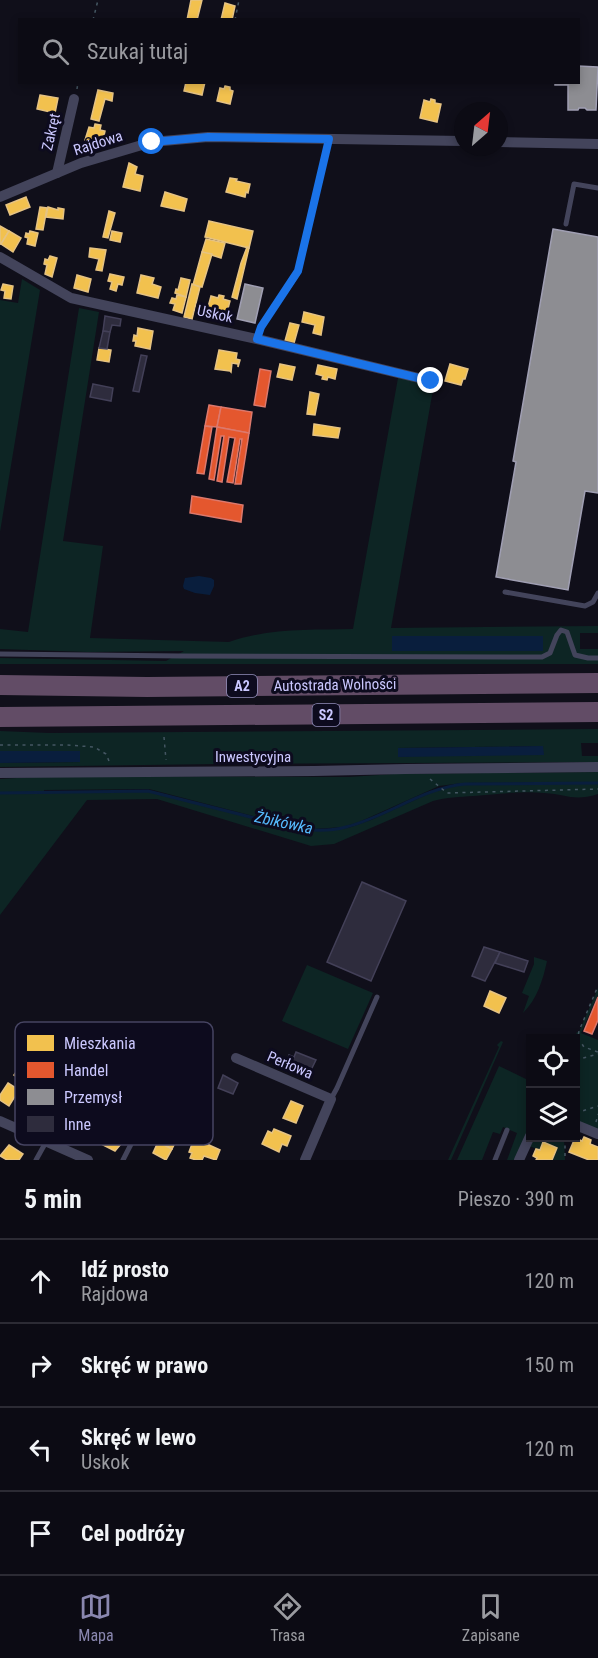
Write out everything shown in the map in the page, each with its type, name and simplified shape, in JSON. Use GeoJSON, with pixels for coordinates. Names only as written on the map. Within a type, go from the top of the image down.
{"type":"FeatureCollection","features":[{"type":"Feature","properties":{"kind":"highway","name":"Autostrada Wolności"},"geometry":{"type":"LineString","coordinates":[[0,685],[147,687],[598,683]]}},
{"type":"Feature","properties":{"kind":"highway","name":"S2"},"geometry":{"type":"LineString","coordinates":[[0,717],[598,712]]}},
{"type":"Feature","properties":{"kind":"street","name":"Zakręt"},"geometry":{"type":"LineString","coordinates":[[57,173],[74,99]]}},
{"type":"Feature","properties":{"kind":"street","name":"Rajdowa"},"geometry":{"type":"LineString","coordinates":[[0,197],[81,163],[152,142],[208,137],[454,141]]}},
{"type":"Feature","properties":{"kind":"street"},"geometry":{"type":"LineString","coordinates":[[508,142],[598,144]]}},
{"type":"Feature","properties":{"kind":"street","name":"Uskok"},"geometry":{"type":"LineString","coordinates":[[0,257],[71,298],[257,339],[431,381]]}},
{"type":"Feature","properties":{"kind":"street","name":"Inwestycyjna"},"geometry":{"type":"LineString","coordinates":[[0,773],[598,767]]}},
{"type":"Feature","properties":{"kind":"street","name":"Perłowa"},"geometry":{"type":"LineString","coordinates":[[236,1059],[331,1099]]}},
{"type":"Feature","properties":{"kind":"street"},"geometry":{"type":"LineString","coordinates":[[305,1160],[331,1099]]}},
{"type":"Feature","properties":{"kind":"street"},"geometry":{"type":"LineString","coordinates":[[0,1121],[15,1128]]}},
{"type":"Feature","properties":{"kind":"street"},"geometry":{"type":"LineString","coordinates":[[580,1127],[598,1134]]}},
{"type":"Feature","properties":{"kind":"street"},"geometry":{"type":"LineString","coordinates":[[519,1160],[528,1142]]}},
{"type":"Feature","properties":{"kind":"street"},"geometry":{"type":"LineString","coordinates":[[53,1145],[88,1160]]}},
{"type":"Feature","properties":{"kind":"lane"},"geometry":{"type":"LineString","coordinates":[[257,339],[261,327],[298,271],[329,139]]}},
{"type":"Feature","properties":{"kind":"lane"},"geometry":{"type":"LineString","coordinates":[[566,224],[574,184],[598,188]]}},
{"type":"Feature","properties":{"kind":"lane"},"geometry":{"type":"LineString","coordinates":[[505,592],[585,606],[593,602],[598,593]]}},
{"type":"Feature","properties":{"kind":"lane"},"geometry":{"type":"LineString","coordinates":[[0,654],[542,657],[550,653],[561,630],[567,632],[575,655],[598,658]]}},
{"type":"Feature","properties":{"kind":"lane"},"geometry":{"type":"LineString","coordinates":[[331,1099],[377,997]]}},
{"type":"Feature","properties":{"kind":"lane"},"geometry":{"type":"LineString","coordinates":[[495,1160],[507,1130]]}},
{"type":"Feature","properties":{"kind":"lane"},"geometry":{"type":"LineString","coordinates":[[36,1160],[44,1145]]}},
{"type":"Feature","properties":{"kind":"lane"},"geometry":{"type":"LineString","coordinates":[[123,1160],[131,1145]]}},
{"type":"Feature","properties":{"kind":"path"},"geometry":{"type":"LineString","coordinates":[[94,18],[98,0]]}},
{"type":"Feature","properties":{"kind":"path"},"geometry":{"type":"LineString","coordinates":[[236,18],[240,0]]}},
{"type":"Feature","properties":{"kind":"path"},"geometry":{"type":"LineString","coordinates":[[164,737],[167,772]]}},
{"type":"Feature","properties":{"kind":"path"},"geometry":{"type":"LineString","coordinates":[[0,745],[94,747],[106,754],[110,765]]}},
{"type":"Feature","properties":{"kind":"path"},"geometry":{"type":"LineString","coordinates":[[438,786],[447,793],[598,789]]}},
{"type":"Feature","properties":{"kind":"path"},"geometry":{"type":"LineString","coordinates":[[579,1034],[598,986]]}},
{"type":"Feature","properties":{"kind":"path"},"geometry":{"type":"LineString","coordinates":[[580,1041],[584,1047],[598,1053]]}},
{"type":"Feature","properties":{"kind":"path"},"geometry":{"type":"LineString","coordinates":[[580,1059],[598,1053]]}},
{"type":"Feature","properties":{"kind":"path"},"geometry":{"type":"LineString","coordinates":[[580,1112],[598,1106]]}},
{"type":"Feature","properties":{"kind":"path"},"geometry":{"type":"LineString","coordinates":[[565,1142],[566,1160]]}},
{"type":"Feature","properties":{"kind":"green space"},"geometry":{"type":"Polygon","coordinates":[[[22,279],[40,290],[0,532],[0,300],[18,303],[22,279]]]}},
{"type":"Feature","properties":{"kind":"green space"},"geometry":{"type":"Polygon","coordinates":[[[79,308],[99,312],[63,541],[103,546],[90,638],[229,642],[275,632],[353,629],[398,378],[434,384],[391,628],[598,626],[598,633],[580,633],[580,649],[598,649],[598,664],[0,664],[0,658],[166,661],[184,651],[88,652],[0,649],[0,629],[28,632],[79,308]]]}},
{"type":"Feature","properties":{"kind":"green space"},"geometry":{"type":"Polygon","coordinates":[[[598,729],[598,743],[581,743],[582,756],[598,756],[598,762],[0,767],[0,763],[80,762],[79,751],[0,751],[0,731],[49,733],[598,729]],[[543,746],[398,748],[398,757],[543,746]]]}},
{"type":"Feature","properties":{"kind":"green space"},"geometry":{"type":"Polygon","coordinates":[[[598,772],[598,782],[462,783],[439,786],[359,822],[343,827],[314,829],[296,827],[149,789],[44,790],[44,793],[149,791],[284,827],[315,831],[348,828],[439,789],[458,785],[598,783],[598,794],[582,797],[527,792],[453,797],[433,801],[334,844],[311,846],[157,799],[87,800],[0,915],[0,779],[50,776],[349,777],[394,774],[598,772]]]}},
{"type":"Feature","properties":{"kind":"green space"},"geometry":{"type":"Polygon","coordinates":[[[534,957],[547,961],[539,989],[523,1013],[529,996],[522,993],[534,964],[534,957]]]}},
{"type":"Feature","properties":{"kind":"green space"},"geometry":{"type":"Polygon","coordinates":[[[307,965],[373,993],[348,1049],[282,1021],[307,965]]]}},
{"type":"Feature","properties":{"kind":"green space"},"geometry":{"type":"Polygon","coordinates":[[[598,988],[598,995],[581,1033],[598,1040],[598,1130],[580,1123],[580,1034],[576,1034],[579,1032],[598,988]]]}},
{"type":"Feature","properties":{"kind":"green space"},"geometry":{"type":"Polygon","coordinates":[[[503,1042],[451,1160],[448,1160],[499,1047],[497,1045],[503,1042]]]}},
{"type":"Feature","properties":{"kind":"green space"},"geometry":{"type":"Polygon","coordinates":[[[499,1066],[526,1079],[526,1135],[515,1160],[507,1160],[517,1133],[503,1127],[500,1134],[493,1132],[482,1160],[457,1160],[499,1066]]]}},
{"type":"Feature","properties":{"kind":"green space"},"geometry":{"type":"Polygon","coordinates":[[[531,1142],[543,1142],[540,1150],[529,1146],[531,1142]]]}},
{"type":"Feature","properties":{"kind":"green space"},"geometry":{"type":"Polygon","coordinates":[[[543,1142],[564,1142],[565,1160],[552,1160],[558,1148],[543,1142]]]}},
{"type":"Feature","properties":{"kind":"water"},"geometry":{"type":"Polygon","coordinates":[[[199,576],[214,580],[210,595],[184,589],[185,578],[199,576]]]}},
{"type":"Feature","properties":{"kind":"water"},"geometry":{"type":"Polygon","coordinates":[[[392,636],[543,636],[543,651],[392,651],[392,636]]]}},
{"type":"Feature","properties":{"kind":"water"},"geometry":{"type":"Polygon","coordinates":[[[543,746],[544,755],[398,757],[398,748],[543,746]]]}},
{"type":"Feature","properties":{"kind":"water"},"geometry":{"type":"Polygon","coordinates":[[[0,751],[80,751],[80,762],[0,763],[0,751]]]}},
{"type":"Feature","properties":{"kind":"building: Mieszkania"},"geometry":{"type":"Polygon","coordinates":[[[191,0],[202,0],[198,18],[187,18],[191,0]]]}},
{"type":"Feature","properties":{"kind":"building: Mieszkania"},"geometry":{"type":"Polygon","coordinates":[[[225,3],[235,6],[232,18],[221,18],[225,3]]]}},
{"type":"Feature","properties":{"kind":"building: Mieszkania"},"geometry":{"type":"Polygon","coordinates":[[[186,84],[205,84],[202,95],[184,91],[186,84]]]}},
{"type":"Feature","properties":{"kind":"building: Mieszkania"},"geometry":{"type":"Polygon","coordinates":[[[225,86],[230,87],[233,91],[230,104],[217,101],[220,88],[224,89],[225,86]]]}},
{"type":"Feature","properties":{"kind":"building: Mieszkania"},"geometry":{"type":"Polygon","coordinates":[[[98,90],[113,93],[112,101],[105,99],[99,121],[91,119],[98,90]]]}},
{"type":"Feature","properties":{"kind":"building: Mieszkania"},"geometry":{"type":"Polygon","coordinates":[[[40,95],[58,98],[55,113],[37,109],[40,95]]]}},
{"type":"Feature","properties":{"kind":"building: Mieszkania"},"geometry":{"type":"Polygon","coordinates":[[[431,99],[441,104],[437,122],[420,118],[424,100],[430,102],[431,99]]]}},
{"type":"Feature","properties":{"kind":"building: Mieszkania"},"geometry":{"type":"Polygon","coordinates":[[[95,124],[101,125],[100,130],[105,131],[102,144],[85,140],[89,127],[94,128],[95,124]]]}},
{"type":"Feature","properties":{"kind":"building: Mieszkania"},"geometry":{"type":"Polygon","coordinates":[[[129,163],[137,167],[135,174],[143,176],[140,191],[123,187],[129,163]]]}},
{"type":"Feature","properties":{"kind":"building: Mieszkania"},"geometry":{"type":"Polygon","coordinates":[[[230,178],[250,184],[245,197],[226,192],[230,178]]]}},
{"type":"Feature","properties":{"kind":"building: Mieszkania"},"geometry":{"type":"Polygon","coordinates":[[[165,192],[187,199],[184,211],[161,206],[165,192]]]}},
{"type":"Feature","properties":{"kind":"building: Mieszkania"},"geometry":{"type":"Polygon","coordinates":[[[26,197],[30,207],[10,215],[6,205],[26,197]]]}},
{"type":"Feature","properties":{"kind":"building: Mieszkania"},"geometry":{"type":"Polygon","coordinates":[[[40,207],[47,208],[43,230],[36,229],[40,207]]]}},
{"type":"Feature","properties":{"kind":"building: Mieszkania"},"geometry":{"type":"Polygon","coordinates":[[[48,207],[64,209],[63,219],[46,217],[48,207]]]}},
{"type":"Feature","properties":{"kind":"building: Mieszkania"},"geometry":{"type":"Polygon","coordinates":[[[109,211],[115,213],[108,238],[103,237],[109,211]]]}},
{"type":"Feature","properties":{"kind":"building: Mieszkania"},"geometry":{"type":"Polygon","coordinates":[[[209,221],[253,231],[249,248],[205,237],[209,221]]]}},
{"type":"Feature","properties":{"kind":"building: Mieszkania"},"geometry":{"type":"Polygon","coordinates":[[[0,226],[9,231],[1,244],[0,244],[0,226]]]}},
{"type":"Feature","properties":{"kind":"building: Mieszkania"},"geometry":{"type":"Polygon","coordinates":[[[9,231],[21,238],[13,252],[1,244],[9,231]]]}},
{"type":"Feature","properties":{"kind":"building: Mieszkania"},"geometry":{"type":"Polygon","coordinates":[[[30,231],[38,233],[35,246],[27,244],[28,238],[25,237],[30,231]]]}},
{"type":"Feature","properties":{"kind":"building: Mieszkania"},"geometry":{"type":"Polygon","coordinates":[[[112,231],[122,233],[120,242],[110,240],[112,231]]]}},
{"type":"Feature","properties":{"kind":"building: Mieszkania"},"geometry":{"type":"Polygon","coordinates":[[[206,239],[225,243],[221,258],[202,252],[206,239]]]}},
{"type":"Feature","properties":{"kind":"building: Mieszkania"},"geometry":{"type":"Polygon","coordinates":[[[247,247],[249,248],[237,299],[232,297],[247,247]]]}},
{"type":"Feature","properties":{"kind":"building: Mieszkania"},"geometry":{"type":"Polygon","coordinates":[[[90,248],[106,250],[102,271],[96,270],[99,259],[89,257],[90,248]]]}},
{"type":"Feature","properties":{"kind":"building: Mieszkania"},"geometry":{"type":"Polygon","coordinates":[[[202,252],[212,254],[202,287],[193,285],[202,252]]]}},
{"type":"Feature","properties":{"kind":"building: Mieszkania"},"geometry":{"type":"Polygon","coordinates":[[[50,256],[57,258],[52,277],[45,274],[47,265],[44,264],[45,259],[48,260],[50,256]]]}},
{"type":"Feature","properties":{"kind":"building: Mieszkania"},"geometry":{"type":"Polygon","coordinates":[[[110,274],[124,277],[122,285],[118,284],[116,291],[110,289],[112,282],[108,281],[110,274]]]}},
{"type":"Feature","properties":{"kind":"building: Mieszkania"},"geometry":{"type":"Polygon","coordinates":[[[77,275],[91,279],[88,292],[74,288],[77,275]]]}},
{"type":"Feature","properties":{"kind":"building: Mieszkania"},"geometry":{"type":"Polygon","coordinates":[[[141,275],[154,278],[152,284],[161,287],[158,298],[137,293],[141,275]]]}},
{"type":"Feature","properties":{"kind":"building: Mieszkania"},"geometry":{"type":"Polygon","coordinates":[[[181,278],[190,280],[186,297],[175,293],[181,278]]]}},
{"type":"Feature","properties":{"kind":"building: Mieszkania"},"geometry":{"type":"Polygon","coordinates":[[[3,284],[13,286],[11,299],[4,298],[5,291],[1,290],[3,284]]]}},
{"type":"Feature","properties":{"kind":"building: Mieszkania"},"geometry":{"type":"Polygon","coordinates":[[[192,284],[200,287],[192,319],[184,317],[192,284]]]}},
{"type":"Feature","properties":{"kind":"building: Mieszkania"},"geometry":{"type":"Polygon","coordinates":[[[177,295],[186,297],[182,313],[173,310],[175,304],[170,303],[172,298],[176,299],[177,295]]]}},
{"type":"Feature","properties":{"kind":"building: Mieszkania"},"geometry":{"type":"Polygon","coordinates":[[[219,295],[230,301],[226,316],[207,311],[211,296],[218,298],[219,295]]]}},
{"type":"Feature","properties":{"kind":"building: Mieszkania"},"geometry":{"type":"Polygon","coordinates":[[[304,312],[324,317],[321,335],[313,333],[315,325],[302,322],[304,312]]]}},
{"type":"Feature","properties":{"kind":"building: Mieszkania"},"geometry":{"type":"Polygon","coordinates":[[[290,323],[299,325],[294,343],[285,341],[290,323]]]}},
{"type":"Feature","properties":{"kind":"building: Mieszkania"},"geometry":{"type":"Polygon","coordinates":[[[138,328],[153,331],[150,349],[135,346],[134,335],[137,336],[138,328]]]}},
{"type":"Feature","properties":{"kind":"building: Mieszkania"},"geometry":{"type":"Polygon","coordinates":[[[99,348],[111,350],[109,362],[97,360],[99,348]]]}},
{"type":"Feature","properties":{"kind":"building: Mieszkania"},"geometry":{"type":"Polygon","coordinates":[[[219,350],[237,353],[236,359],[240,360],[238,367],[238,364],[232,363],[231,372],[215,369],[219,350]]]}},
{"type":"Feature","properties":{"kind":"building: Mieszkania"},"geometry":{"type":"Polygon","coordinates":[[[280,364],[295,367],[292,380],[277,377],[280,364]]]}},
{"type":"Feature","properties":{"kind":"building: Mieszkania"},"geometry":{"type":"Polygon","coordinates":[[[450,364],[468,369],[461,385],[445,381],[450,364]]]}},
{"type":"Feature","properties":{"kind":"building: Mieszkania"},"geometry":{"type":"Polygon","coordinates":[[[318,365],[337,369],[335,379],[328,377],[327,380],[322,379],[323,376],[316,374],[318,365]]]}},
{"type":"Feature","properties":{"kind":"building: Mieszkania"},"geometry":{"type":"Polygon","coordinates":[[[310,392],[319,394],[315,415],[307,414],[310,392]]]}},
{"type":"Feature","properties":{"kind":"building: Mieszkania"},"geometry":{"type":"Polygon","coordinates":[[[314,424],[340,428],[338,438],[313,435],[314,424]]]}},
{"type":"Feature","properties":{"kind":"building: Mieszkania"},"geometry":{"type":"Polygon","coordinates":[[[490,991],[506,998],[499,1013],[484,1006],[490,991]]]}},
{"type":"Feature","properties":{"kind":"building: Mieszkania"},"geometry":{"type":"Polygon","coordinates":[[[8,1083],[15,1087],[15,1096],[9,1106],[0,1100],[0,1095],[8,1083]]]}},
{"type":"Feature","properties":{"kind":"building: Mieszkania"},"geometry":{"type":"Polygon","coordinates":[[[291,1101],[303,1106],[296,1123],[283,1118],[291,1101]]]}},
{"type":"Feature","properties":{"kind":"building: Mieszkania"},"geometry":{"type":"Polygon","coordinates":[[[274,1129],[291,1136],[287,1146],[282,1144],[279,1152],[262,1144],[268,1131],[272,1133],[274,1129]]]}},
{"type":"Feature","properties":{"kind":"building: Mieszkania"},"geometry":{"type":"Polygon","coordinates":[[[584,1137],[591,1140],[590,1144],[598,1147],[598,1160],[589,1160],[569,1152],[573,1142],[582,1141],[584,1137]]]}},
{"type":"Feature","properties":{"kind":"building: Mieszkania"},"geometry":{"type":"Polygon","coordinates":[[[543,1142],[557,1148],[552,1160],[536,1160],[537,1158],[533,1156],[536,1149],[540,1150],[543,1142]]]}},
{"type":"Feature","properties":{"kind":"building: Mieszkania"},"geometry":{"type":"Polygon","coordinates":[[[9,1145],[23,1154],[19,1160],[7,1160],[0,1156],[9,1145]]]}},
{"type":"Feature","properties":{"kind":"building: Mieszkania"},"geometry":{"type":"Polygon","coordinates":[[[103,1145],[120,1145],[115,1151],[103,1145]]]}},
{"type":"Feature","properties":{"kind":"building: Mieszkania"},"geometry":{"type":"Polygon","coordinates":[[[157,1145],[164,1145],[172,1149],[166,1160],[153,1153],[157,1145]]]}},
{"type":"Feature","properties":{"kind":"building: Mieszkania"},"geometry":{"type":"Polygon","coordinates":[[[192,1145],[209,1145],[220,1150],[216,1160],[204,1156],[202,1160],[196,1160],[190,1158],[192,1153],[189,1152],[192,1145]]]}},
{"type":"Feature","properties":{"kind":"building: Handel"},"geometry":{"type":"Polygon","coordinates":[[[260,369],[271,371],[265,407],[254,405],[260,369]]]}},
{"type":"Feature","properties":{"kind":"building: Handel"},"geometry":{"type":"Polygon","coordinates":[[[209,405],[221,407],[217,427],[205,426],[209,405]]]}},
{"type":"Feature","properties":{"kind":"building: Handel"},"geometry":{"type":"Polygon","coordinates":[[[221,407],[252,412],[249,433],[217,427],[221,407]]]}},
{"type":"Feature","properties":{"kind":"building: Handel"},"geometry":{"type":"Polygon","coordinates":[[[205,426],[212,427],[204,474],[197,473],[205,426]]]}},
{"type":"Feature","properties":{"kind":"building: Handel"},"geometry":{"type":"Polygon","coordinates":[[[217,427],[249,433],[241,484],[235,484],[242,439],[240,439],[233,483],[227,482],[235,438],[229,437],[222,482],[217,481],[224,436],[221,436],[214,480],[209,479],[217,427]]]}},
{"type":"Feature","properties":{"kind":"building: Handel"},"geometry":{"type":"Polygon","coordinates":[[[192,496],[243,505],[241,522],[190,513],[192,496]]]}},
{"type":"Feature","properties":{"kind":"building: Handel"},"geometry":{"type":"Polygon","coordinates":[[[598,997],[598,1020],[592,1034],[584,1031],[598,997]]]}},
{"type":"Feature","properties":{"kind":"building: Przemysł"},"geometry":{"type":"Polygon","coordinates":[[[580,66],[598,67],[596,110],[579,108],[568,110],[568,85],[555,85],[580,84],[580,66]]]}},
{"type":"Feature","properties":{"kind":"building: Przemysł"},"geometry":{"type":"Polygon","coordinates":[[[553,229],[598,237],[598,493],[585,491],[568,590],[496,577],[516,462],[513,461],[553,229]]]}},
{"type":"Feature","properties":{"kind":"building: Przemysł"},"geometry":{"type":"Polygon","coordinates":[[[245,284],[263,288],[255,323],[237,319],[245,284]]]}},
{"type":"Feature","properties":{"kind":"building: Inne"},"geometry":{"type":"Polygon","coordinates":[[[105,316],[121,319],[120,326],[112,325],[110,332],[103,331],[105,316]]]}},
{"type":"Feature","properties":{"kind":"building: Inne"},"geometry":{"type":"Polygon","coordinates":[[[103,331],[110,332],[107,349],[99,348],[103,331]]]}},
{"type":"Feature","properties":{"kind":"building: Inne"},"geometry":{"type":"Polygon","coordinates":[[[141,355],[147,356],[139,392],[133,391],[141,355]]]}},
{"type":"Feature","properties":{"kind":"building: Inne"},"geometry":{"type":"Polygon","coordinates":[[[93,384],[113,388],[111,401],[90,397],[93,384]]]}},
{"type":"Feature","properties":{"kind":"building: Inne"},"geometry":{"type":"Polygon","coordinates":[[[362,882],[406,901],[371,981],[327,962],[362,882]]]}},
{"type":"Feature","properties":{"kind":"building: Inne"},"geometry":{"type":"Polygon","coordinates":[[[484,947],[500,952],[485,981],[472,976],[484,947]]]}},
{"type":"Feature","properties":{"kind":"building: Inne"},"geometry":{"type":"Polygon","coordinates":[[[500,952],[528,961],[524,972],[495,963],[500,952]]]}},
{"type":"Feature","properties":{"kind":"building: Inne"},"geometry":{"type":"Polygon","coordinates":[[[296,1052],[316,1060],[311,1070],[287,1060],[289,1055],[294,1057],[296,1052]]]}},
{"type":"Feature","properties":{"kind":"building: Inne"},"geometry":{"type":"Polygon","coordinates":[[[223,1075],[238,1083],[233,1094],[218,1088],[223,1075]]]}},
{"type":"Feature","properties":{"kind":"waterway","name":"Żbikówka"},"geometry":{"type":"LineString","coordinates":[[0,793],[148,791],[290,827],[332,830],[376,817],[434,791],[465,784],[598,783]]}},
{"type":"Feature","properties":{"kind":"route"},"geometry":{"type":"LineString","coordinates":[[152,142],[208,137],[329,139],[298,271],[261,327],[257,339],[431,381]]}}]}
